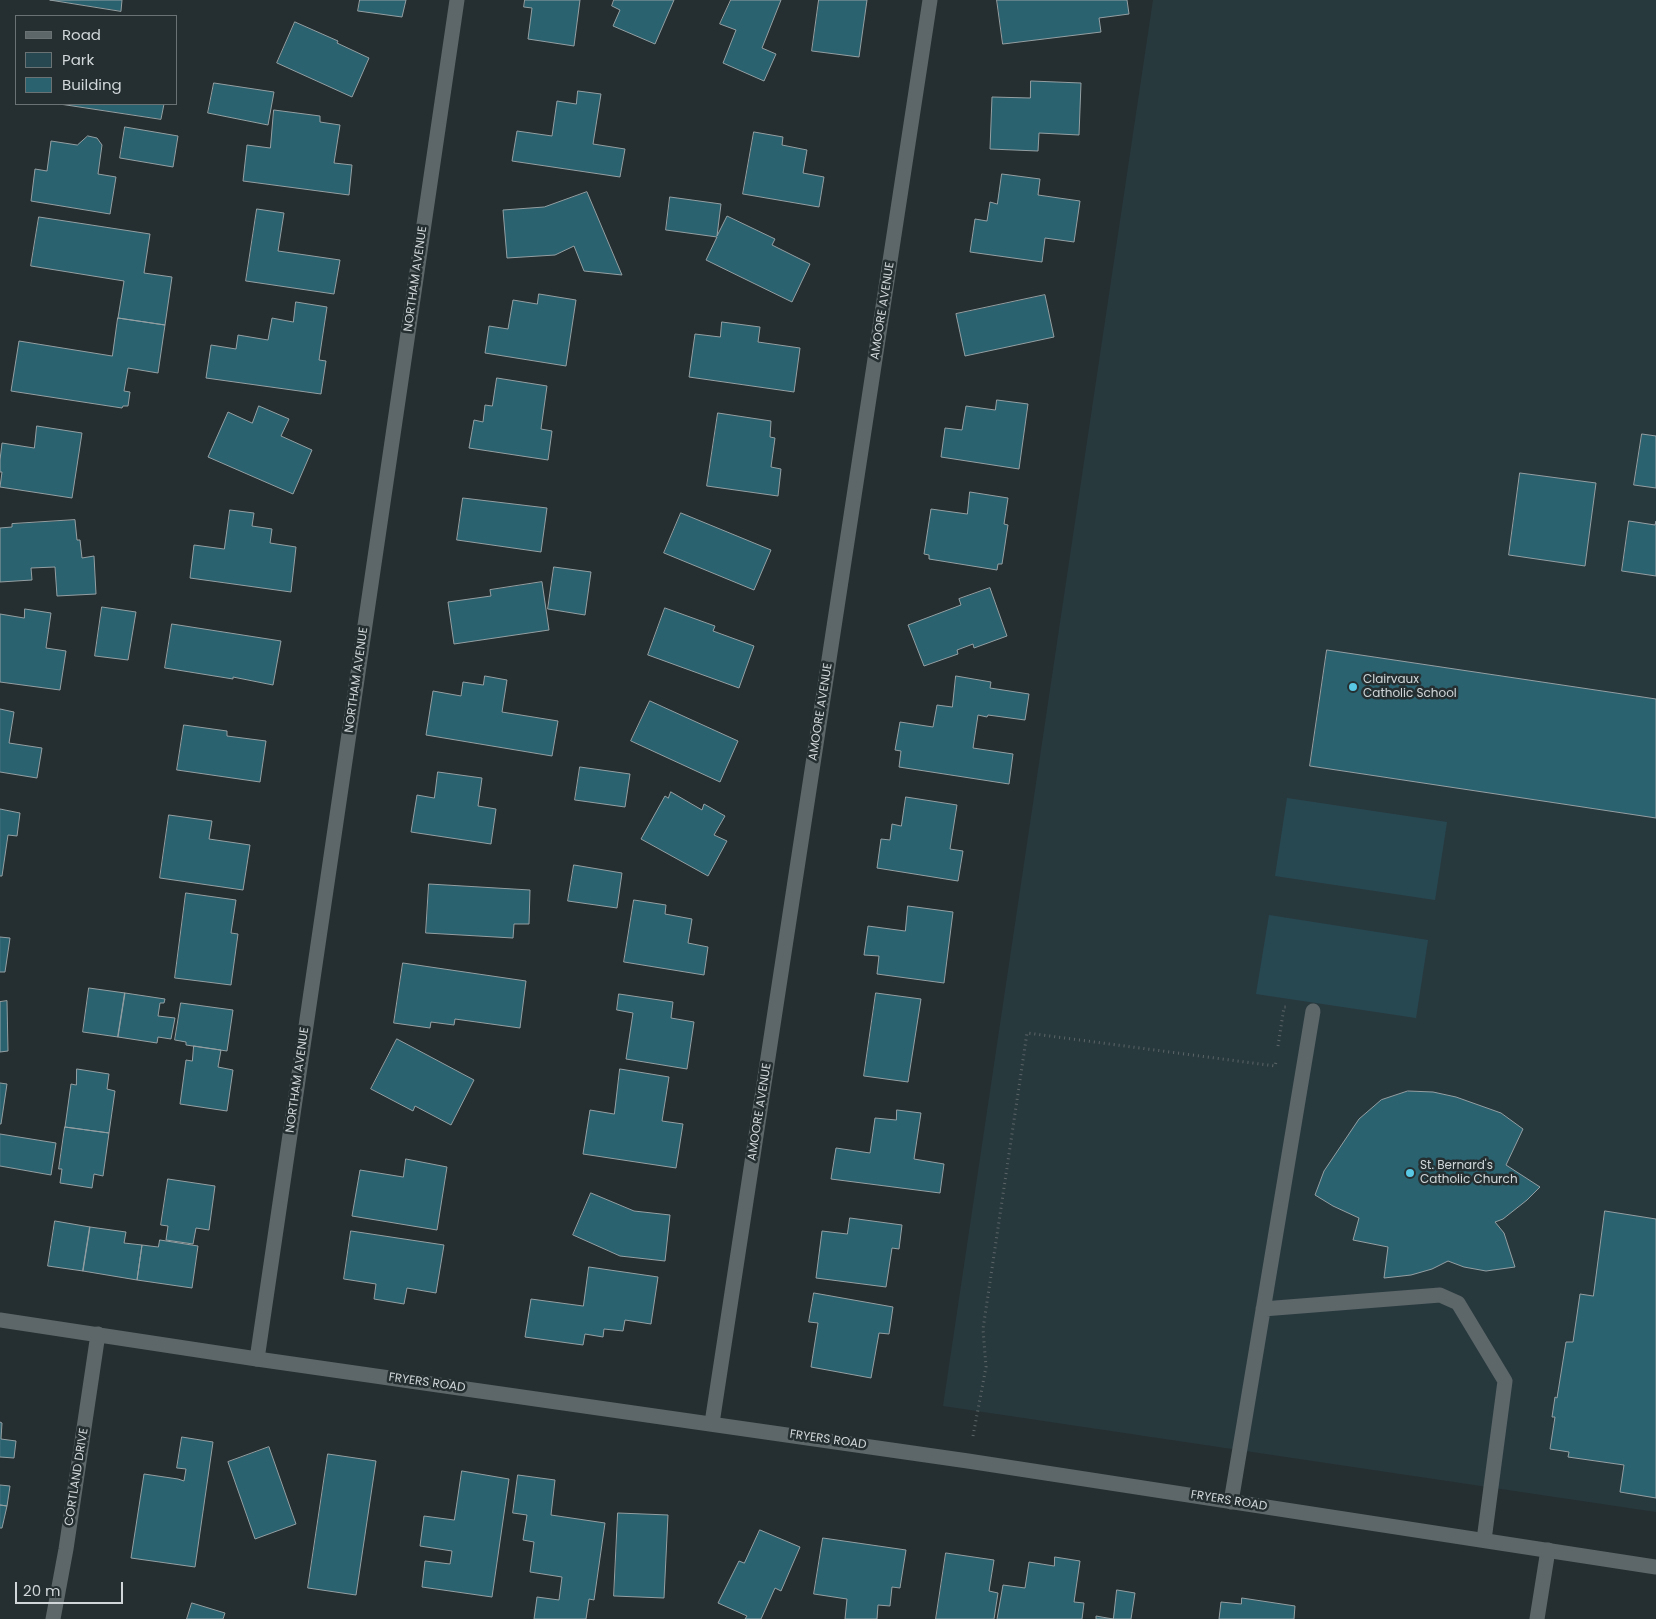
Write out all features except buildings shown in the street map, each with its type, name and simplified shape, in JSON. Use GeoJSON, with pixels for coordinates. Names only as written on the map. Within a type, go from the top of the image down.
{"type":"FeatureCollection","features":[{"type":"Feature","properties":{"kind":"street","name":"NORTHAM AVENUE"},"geometry":{"type":"LineString","coordinates":[[257,1359],[457,0]]}},
{"type":"Feature","properties":{"kind":"street","name":"AMOORE AVENUE"},"geometry":{"type":"LineString","coordinates":[[712,1423],[930,0]]}},
{"type":"Feature","properties":{"kind":"street"},"geometry":{"type":"LineString","coordinates":[[1231,1502],[1313,1011]]}},
{"type":"Feature","properties":{"kind":"street"},"geometry":{"type":"LineString","coordinates":[[1263,1309],[1440,1295],[1458,1303],[1505,1380],[1484,1540]]}},
{"type":"Feature","properties":{"kind":"street","name":"FRYERS ROAD"},"geometry":{"type":"LineString","coordinates":[[0,1320],[257,1359],[968,1461],[1656,1567]]}},
{"type":"Feature","properties":{"kind":"street","name":"CORTLAND DRIVE"},"geometry":{"type":"LineString","coordinates":[[53,1619],[66,1549],[98,1334]]}},
{"type":"Feature","properties":{"kind":"street"},"geometry":{"type":"LineString","coordinates":[[1537,1619],[1548,1550]]}},
{"type":"Feature","properties":{"kind":"path"},"geometry":{"type":"LineString","coordinates":[[1278,1046],[1284,1007]]}},
{"type":"Feature","properties":{"kind":"path"},"geometry":{"type":"LineString","coordinates":[[968,1461],[986,1367],[983,1329],[1027,1033],[1275,1066],[1276,1056]]}},
{"type":"Feature","properties":{"kind":"shaded area","name":"Clairvaux Catholic School"},"geometry":{"type":"Polygon","coordinates":[[[1153,0],[1656,0],[1656,1512],[943,1406],[1153,0]]]}},
{"type":"Feature","properties":{"kind":"green space"},"geometry":{"type":"Polygon","coordinates":[[[1287,798],[1447,822],[1435,900],[1275,876],[1287,798]]]}},
{"type":"Feature","properties":{"kind":"green space"},"geometry":{"type":"Polygon","coordinates":[[[1269,915],[1428,940],[1416,1018],[1256,994],[1269,915]]]}},
{"type":"Feature","properties":{"kind":"place","name":"Clairvaux Catholic School"},"geometry":{"type":"Point","coordinates":[1353,687]}},
{"type":"Feature","properties":{"kind":"place","name":"St. Bernard's Catholic Church"},"geometry":{"type":"Point","coordinates":[1410,1173]}}]}
